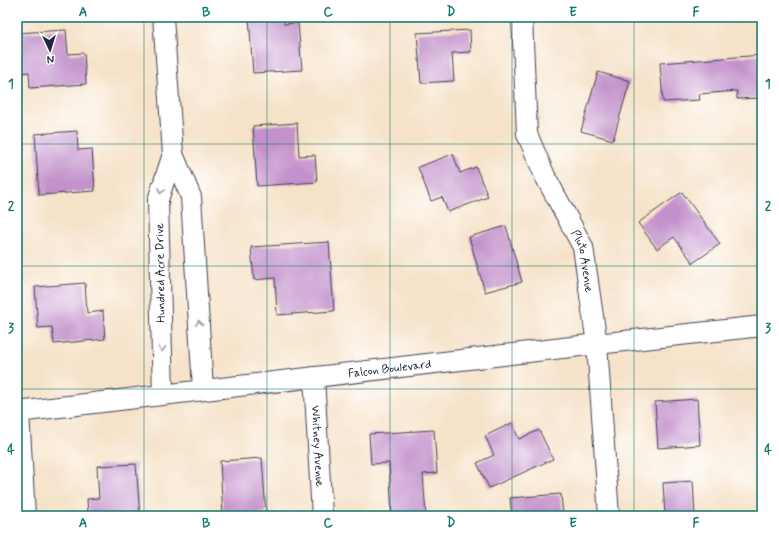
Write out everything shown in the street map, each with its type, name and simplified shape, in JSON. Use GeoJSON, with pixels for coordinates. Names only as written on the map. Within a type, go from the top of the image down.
{"type":"FeatureCollection","features":[{"type":"Feature","properties":{"kind":"street","name":"Hundred Acre Drive"},"geometry":{"type":"LineString","coordinates":[[163,17],[173,154],[191,197],[203,390]]}},
{"type":"Feature","properties":{"kind":"street","name":"Pluto Avenue"},"geometry":{"type":"LineString","coordinates":[[525,17],[527,134],[545,176],[583,248],[597,344],[609,516]]}},
{"type":"Feature","properties":{"kind":"street","name":"Hundred Acre Drive"},"geometry":{"type":"LineString","coordinates":[[163,394],[158,200],[173,154]]}},
{"type":"Feature","properties":{"kind":"street","name":"Falcon Boulevard"},"geometry":{"type":"LineString","coordinates":[[18,412],[163,394],[762,326]]}},
{"type":"Feature","properties":{"kind":"street","name":"Whitney Avenue"},"geometry":{"type":"LineString","coordinates":[[314,377],[322,516]]}},
{"type":"Feature","properties":{"kind":"street"},"geometry":{"type":"LineString","coordinates":[[18,412],[25,516]]}},
{"type":"Feature","properties":{"kind":"building"},"geometry":{"type":"Polygon","coordinates":[[[249,17],[284,17],[284,24],[298,23],[302,70],[253,73],[249,17]]]}},
{"type":"Feature","properties":{"kind":"building"},"geometry":{"type":"Polygon","coordinates":[[[66,30],[68,54],[84,53],[86,84],[30,88],[29,72],[20,73],[17,33],[66,30]]]}},
{"type":"Feature","properties":{"kind":"building"},"geometry":{"type":"Polygon","coordinates":[[[470,30],[471,52],[452,53],[454,81],[421,83],[417,33],[470,30]]]}},
{"type":"Feature","properties":{"kind":"building"},"geometry":{"type":"Polygon","coordinates":[[[762,55],[762,98],[737,99],[737,91],[699,94],[700,100],[663,102],[660,63],[762,55]]]}},
{"type":"Feature","properties":{"kind":"building"},"geometry":{"type":"Polygon","coordinates":[[[598,72],[630,81],[613,140],[581,131],[598,72]]]}},
{"type":"Feature","properties":{"kind":"building"},"geometry":{"type":"Polygon","coordinates":[[[297,123],[299,156],[315,155],[317,182],[257,186],[253,126],[297,123]]]}},
{"type":"Feature","properties":{"kind":"building"},"geometry":{"type":"Polygon","coordinates":[[[77,131],[78,150],[92,149],[95,191],[39,195],[35,134],[77,131]]]}},
{"type":"Feature","properties":{"kind":"building"},"geometry":{"type":"Polygon","coordinates":[[[453,154],[460,173],[476,167],[488,197],[448,212],[442,197],[431,201],[418,167],[453,154]]]}},
{"type":"Feature","properties":{"kind":"building"},"geometry":{"type":"Polygon","coordinates":[[[682,192],[720,244],[693,263],[674,237],[657,249],[638,223],[682,192]]]}},
{"type":"Feature","properties":{"kind":"building"},"geometry":{"type":"Polygon","coordinates":[[[506,226],[522,282],[485,292],[469,237],[506,226]]]}},
{"type":"Feature","properties":{"kind":"building"},"geometry":{"type":"Polygon","coordinates":[[[329,242],[334,311],[277,315],[275,278],[254,280],[251,247],[329,242]]]}},
{"type":"Feature","properties":{"kind":"building"},"geometry":{"type":"Polygon","coordinates":[[[85,283],[87,313],[103,311],[105,339],[54,344],[52,327],[38,328],[35,287],[85,283]]]}},
{"type":"Feature","properties":{"kind":"building"},"geometry":{"type":"Polygon","coordinates":[[[697,399],[700,445],[658,448],[655,402],[697,399]]]}},
{"type":"Feature","properties":{"kind":"building"},"geometry":{"type":"Polygon","coordinates":[[[512,423],[519,439],[539,430],[553,459],[489,488],[477,463],[494,455],[485,436],[512,423]]]}},
{"type":"Feature","properties":{"kind":"building"},"geometry":{"type":"Polygon","coordinates":[[[434,430],[437,473],[423,474],[426,516],[392,516],[389,463],[371,464],[369,434],[434,430]]]}},
{"type":"Feature","properties":{"kind":"building"},"geometry":{"type":"Polygon","coordinates":[[[262,458],[266,513],[223,516],[220,461],[262,458]]]}},
{"type":"Feature","properties":{"kind":"building"},"geometry":{"type":"Polygon","coordinates":[[[136,464],[140,516],[88,516],[87,499],[99,498],[97,466],[136,464]]]}},
{"type":"Feature","properties":{"kind":"building"},"geometry":{"type":"Polygon","coordinates":[[[693,481],[695,516],[665,516],[663,483],[693,481]]]}},
{"type":"Feature","properties":{"kind":"building"},"geometry":{"type":"Polygon","coordinates":[[[561,494],[563,516],[512,516],[510,498],[561,494]]]}}]}
